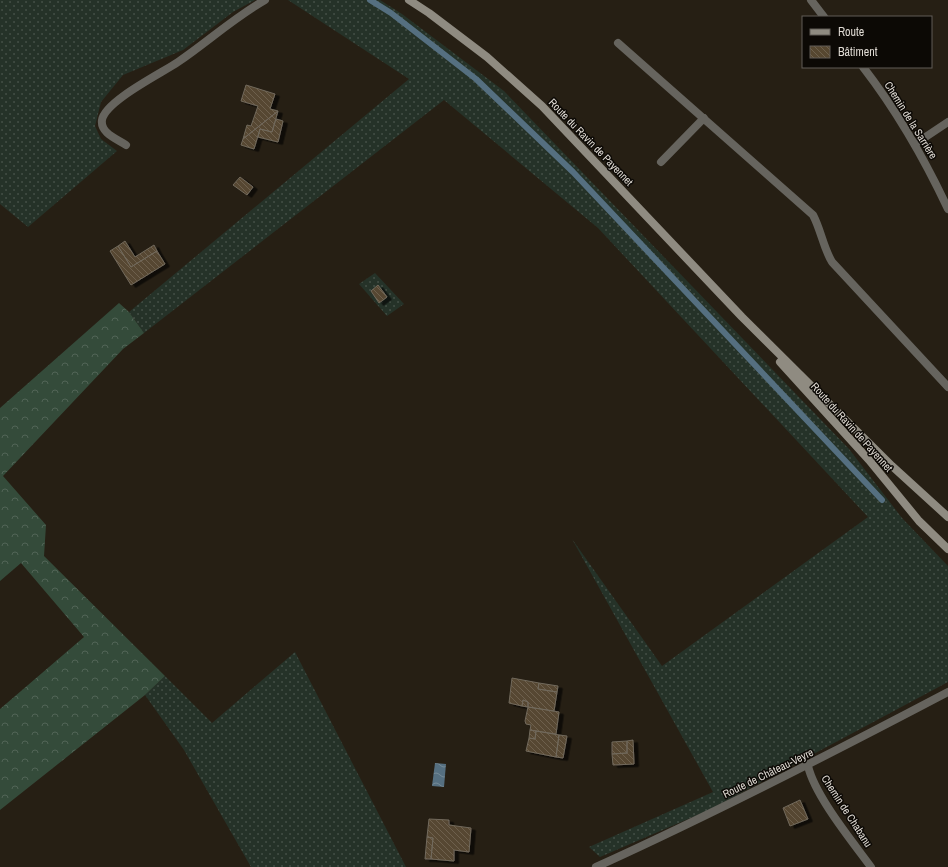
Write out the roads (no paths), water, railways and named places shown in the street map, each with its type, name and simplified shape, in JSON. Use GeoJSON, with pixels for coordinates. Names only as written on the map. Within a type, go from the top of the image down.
{"type":"FeatureCollection","features":[{"type":"Feature","properties":{"kind":"street"},"geometry":{"type":"LineString","coordinates":[[126,145],[105,132],[102,127],[102,119],[107,110],[124,96],[179,62],[226,24],[265,0]]}},
{"type":"Feature","properties":{"kind":"street","name":"Route du Ravin de Payennet"},"geometry":{"type":"LineString","coordinates":[[409,0],[429,13],[487,58],[542,106],[742,317],[892,466],[948,517]]}},
{"type":"Feature","properties":{"kind":"street"},"geometry":{"type":"LineString","coordinates":[[811,0],[823,16]]}},
{"type":"Feature","properties":{"kind":"street"},"geometry":{"type":"LineString","coordinates":[[618,43],[813,215],[820,229],[826,253],[832,262],[948,387]]}},
{"type":"Feature","properties":{"kind":"street","name":"Chemin de la Sarrière"},"geometry":{"type":"LineString","coordinates":[[864,68],[881,91],[915,144],[948,209]]}},
{"type":"Feature","properties":{"kind":"street"},"geometry":{"type":"LineString","coordinates":[[661,162],[704,118]]}},
{"type":"Feature","properties":{"kind":"street"},"geometry":{"type":"LineString","coordinates":[[915,144],[948,122]]}},
{"type":"Feature","properties":{"kind":"street","name":"Route du Ravin de Payennet"},"geometry":{"type":"LineString","coordinates":[[742,317],[807,393],[869,460],[919,521],[948,549]]}},
{"type":"Feature","properties":{"kind":"street","name":"Route de Château-Veyre"},"geometry":{"type":"LineString","coordinates":[[596,867],[656,840],[808,766],[948,692]]}},
{"type":"Feature","properties":{"kind":"street","name":"Chemin de Chabanu"},"geometry":{"type":"LineString","coordinates":[[808,766],[810,775],[837,820],[871,867]]}},
{"type":"Feature","properties":{"kind":"water"},"geometry":{"type":"Polygon","coordinates":[[[435,763],[446,764],[444,787],[432,786],[435,763]]]}},
{"type":"Feature","properties":{"kind":"waterway"},"geometry":{"type":"LineString","coordinates":[[370,0],[391,13],[476,79],[573,172],[882,500]]}}]}
